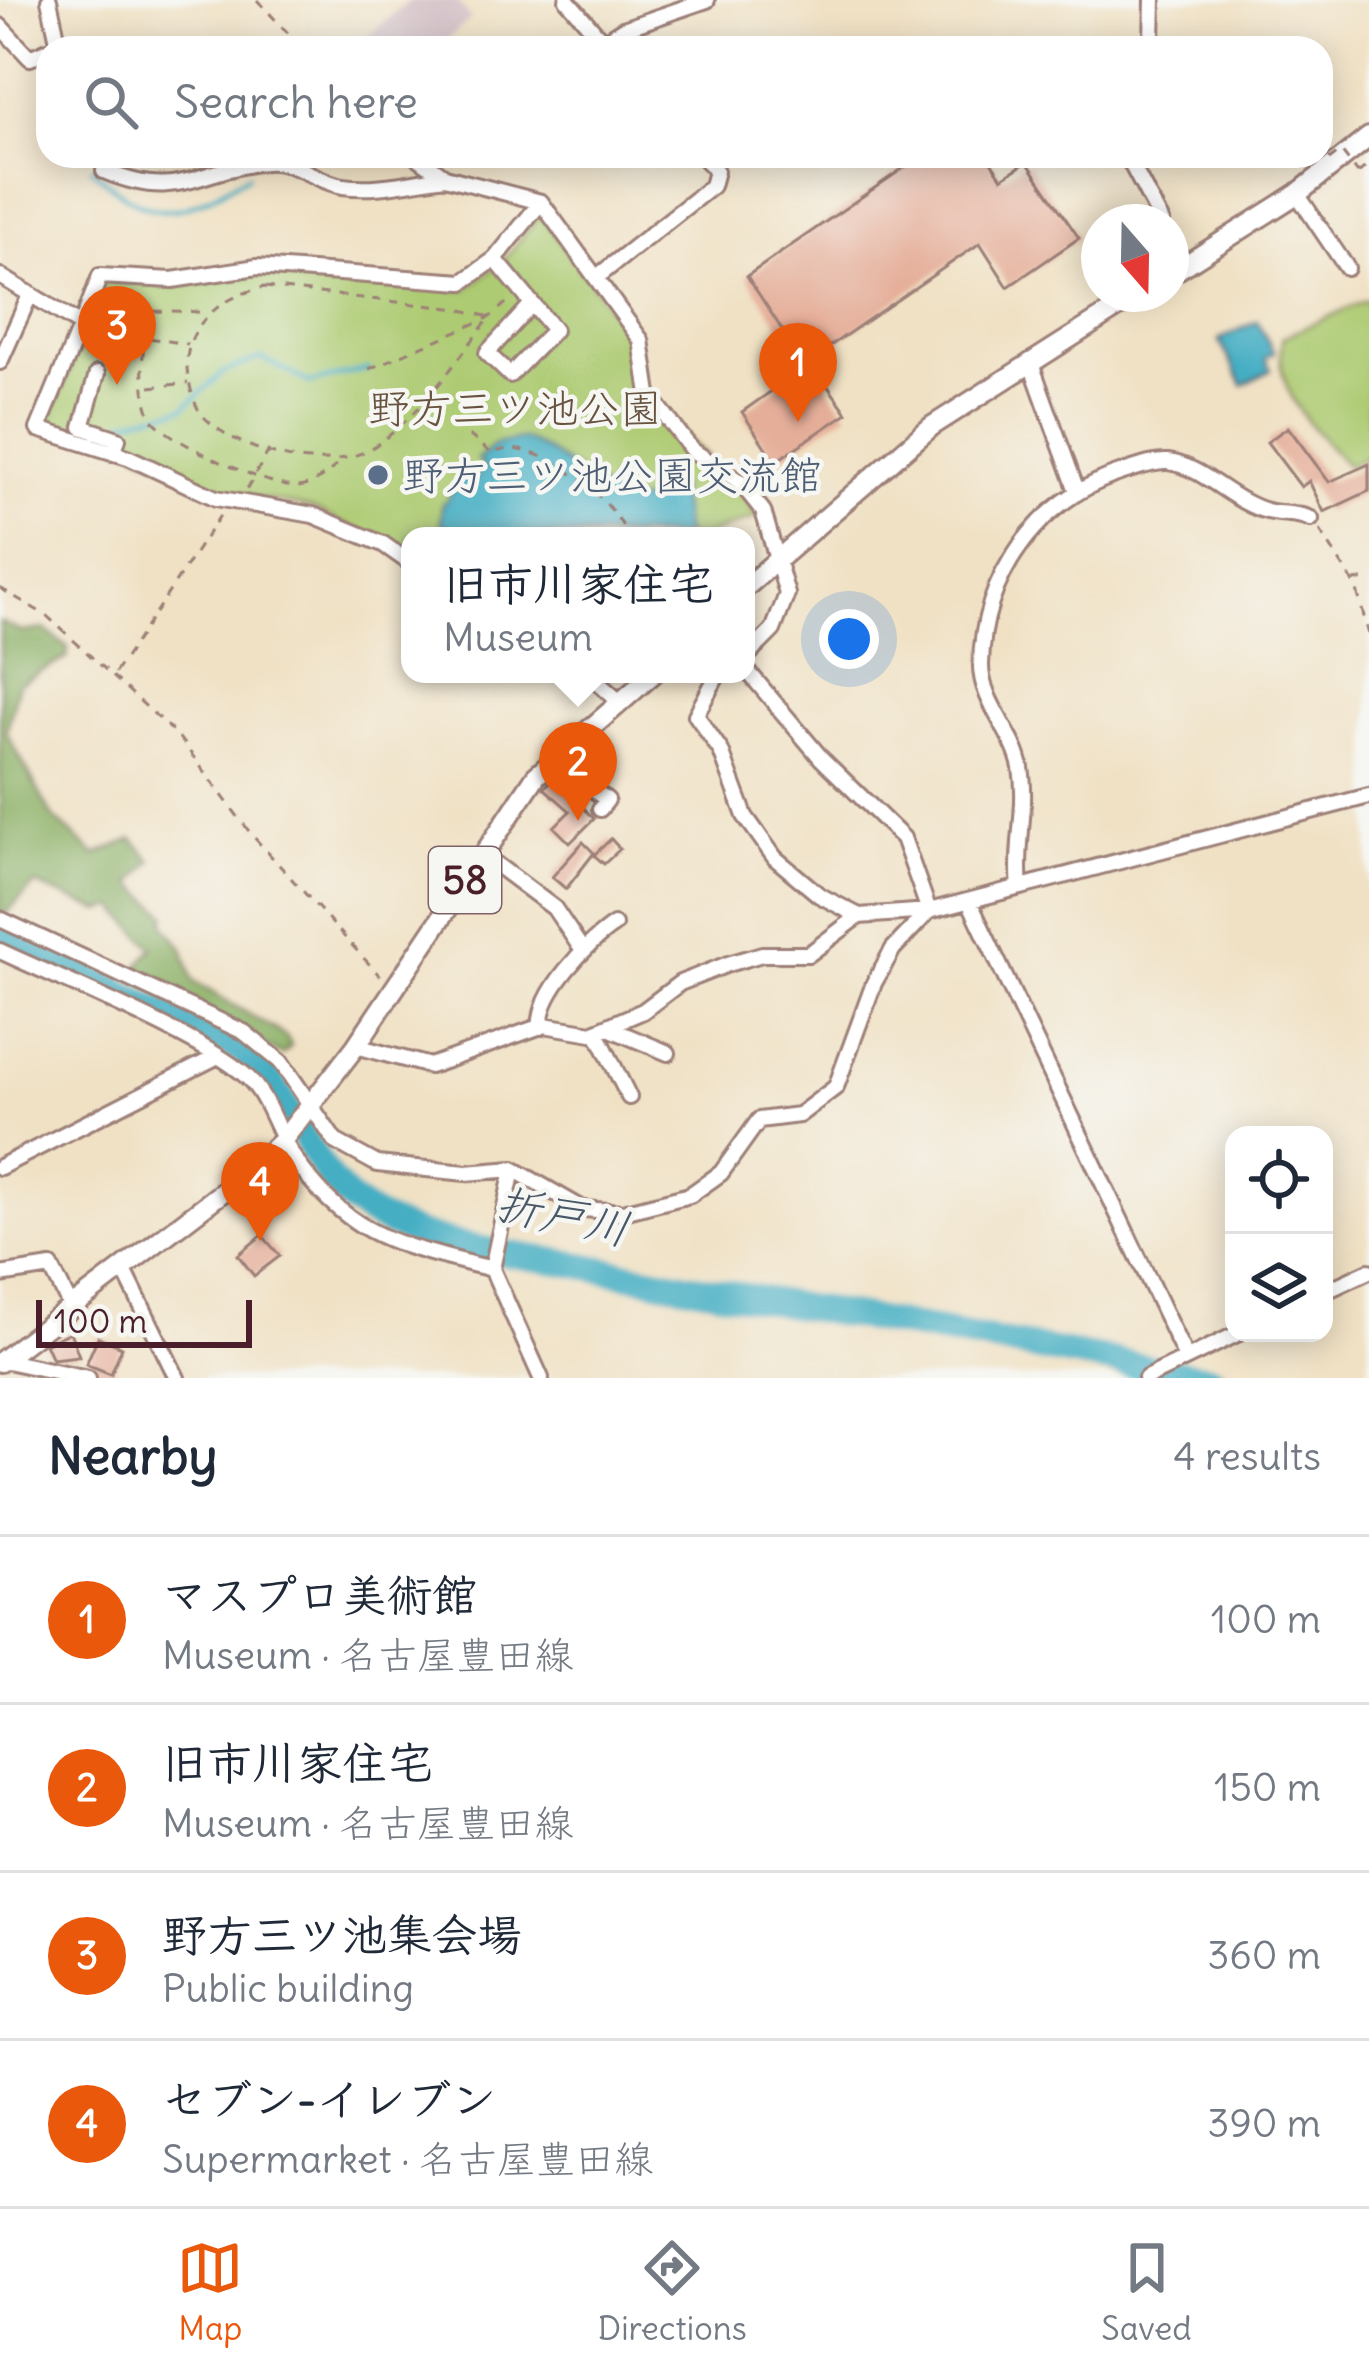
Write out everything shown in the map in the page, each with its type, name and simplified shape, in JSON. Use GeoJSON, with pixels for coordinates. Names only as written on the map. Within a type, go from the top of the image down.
{"type":"FeatureCollection","features":[{"type":"Feature","properties":{"kind":"main road"},"geometry":{"type":"LineString","coordinates":[[1333,157],[1369,136]]}},
{"type":"Feature","properties":{"kind":"main road"},"geometry":{"type":"LineString","coordinates":[[1189,263],[1297,194],[1319,168]]}},
{"type":"Feature","properties":{"kind":"main road"},"geometry":{"type":"LineString","coordinates":[[755,579],[932,426],[1110,312]]}},
{"type":"Feature","properties":{"kind":"main road","name":"58"},"geometry":{"type":"LineString","coordinates":[[1,1361],[286,1137],[356,1046],[482,854],[553,759],[642,683]]}},
{"type":"Feature","properties":{"kind":"street"},"geometry":{"type":"LineString","coordinates":[[49,0],[57,36]]}},
{"type":"Feature","properties":{"kind":"street"},"geometry":{"type":"LineString","coordinates":[[567,0],[598,36]]}},
{"type":"Feature","properties":{"kind":"street"},"geometry":{"type":"LineString","coordinates":[[615,36],[622,29],[707,0]]}},
{"type":"Feature","properties":{"kind":"street"},"geometry":{"type":"LineString","coordinates":[[1152,36],[1153,0]]}},
{"type":"Feature","properties":{"kind":"street"},"geometry":{"type":"LineString","coordinates":[[0,26],[30,58],[36,55]]}},
{"type":"Feature","properties":{"kind":"street"},"geometry":{"type":"LineString","coordinates":[[104,171],[138,185],[177,186],[242,168]]}},
{"type":"Feature","properties":{"kind":"street"},"geometry":{"type":"LineString","coordinates":[[298,168],[342,186],[445,177],[542,202],[641,340],[649,394],[692,450],[740,482],[763,511],[788,594],[773,630],[755,648]]}},
{"type":"Feature","properties":{"kind":"street"},"geometry":{"type":"LineString","coordinates":[[433,168],[445,177]]}},
{"type":"Feature","properties":{"kind":"street"},"geometry":{"type":"LineString","coordinates":[[598,277],[712,186],[713,168]]}},
{"type":"Feature","properties":{"kind":"street"},"geometry":{"type":"LineString","coordinates":[[1133,168],[1152,204]]}},
{"type":"Feature","properties":{"kind":"street"},"geometry":{"type":"LineString","coordinates":[[1297,194],[1347,268]]}},
{"type":"Feature","properties":{"kind":"street"},"geometry":{"type":"LineString","coordinates":[[401,557],[329,520],[236,501],[38,429],[100,275],[172,280],[257,267],[463,282],[495,260],[542,202]]}},
{"type":"Feature","properties":{"kind":"street"},"geometry":{"type":"LineString","coordinates":[[495,260],[554,330],[510,375],[487,353],[531,304]]}},
{"type":"Feature","properties":{"kind":"street"},"geometry":{"type":"LineString","coordinates":[[0,276],[81,325]]}},
{"type":"Feature","properties":{"kind":"street"},"geometry":{"type":"LineString","coordinates":[[0,362],[30,296]]}},
{"type":"Feature","properties":{"kind":"street"},"geometry":{"type":"LineString","coordinates":[[1030,362],[1077,491]]}},
{"type":"Feature","properties":{"kind":"street"},"geometry":{"type":"LineString","coordinates":[[97,370],[82,427],[118,439],[113,453]]}},
{"type":"Feature","properties":{"kind":"street"},"geometry":{"type":"LineString","coordinates":[[1020,887],[1017,861],[1024,791],[1020,760],[981,674],[988,608],[1022,544],[1058,502],[1077,491],[1152,464],[1172,462],[1266,511],[1292,511],[1311,519]]}},
{"type":"Feature","properties":{"kind":"street"},"geometry":{"type":"LineString","coordinates":[[755,681],[821,758],[903,838],[928,910]]}},
{"type":"Feature","properties":{"kind":"street"},"geometry":{"type":"LineString","coordinates":[[598,683],[621,703]]}},
{"type":"Feature","properties":{"kind":"street"},"geometry":{"type":"LineString","coordinates":[[713,683],[696,715],[730,770],[745,816],[786,868],[819,896],[859,916],[969,901],[1369,796]]}},
{"type":"Feature","properties":{"kind":"street"},"geometry":{"type":"LineString","coordinates":[[553,759],[607,800],[600,808]]}},
{"type":"Feature","properties":{"kind":"street"},"geometry":{"type":"LineString","coordinates":[[482,854],[554,908],[580,948]]}},
{"type":"Feature","properties":{"kind":"street"},"geometry":{"type":"LineString","coordinates":[[969,901],[1186,1358]]}},
{"type":"Feature","properties":{"kind":"street"},"geometry":{"type":"LineString","coordinates":[[0,919],[244,1032],[281,1062],[335,1141],[377,1164],[466,1174],[513,1169],[583,1209],[623,1212],[690,1195],[721,1173],[759,1120],[799,1114],[836,1087],[858,1022],[892,949],[928,910]]}},
{"type":"Feature","properties":{"kind":"street"},"geometry":{"type":"LineString","coordinates":[[601,1029],[643,1011],[680,983],[728,964],[762,954],[809,954],[859,916]]}},
{"type":"Feature","properties":{"kind":"street"},"geometry":{"type":"LineString","coordinates":[[541,1027],[544,1004],[580,948],[614,925]]}},
{"type":"Feature","properties":{"kind":"street"},"geometry":{"type":"LineString","coordinates":[[0,951],[218,1056],[252,1081],[307,1176],[356,1226],[418,1253],[494,1264]]}},
{"type":"Feature","properties":{"kind":"street"},"geometry":{"type":"LineString","coordinates":[[356,1046],[430,1066],[541,1027],[601,1029],[668,1053]]}},
{"type":"Feature","properties":{"kind":"street"},"geometry":{"type":"LineString","coordinates":[[601,1029],[629,1097]]}},
{"type":"Feature","properties":{"kind":"street"},"geometry":{"type":"LineString","coordinates":[[0,1167],[218,1056]]}},
{"type":"Feature","properties":{"kind":"street"},"geometry":{"type":"LineString","coordinates":[[513,1169],[494,1264],[537,1376]]}},
{"type":"Feature","properties":{"kind":"street"},"geometry":{"type":"LineString","coordinates":[[0,1275],[51,1267],[71,1306]]}},
{"type":"Feature","properties":{"kind":"street"},"geometry":{"type":"LineString","coordinates":[[124,1268],[177,1378]]}},
{"type":"Feature","properties":{"kind":"street"},"geometry":{"type":"LineString","coordinates":[[1333,1288],[1369,1271]]}},
{"type":"Feature","properties":{"kind":"street"},"geometry":{"type":"LineString","coordinates":[[1147,1377],[1225,1340]]}},
{"type":"Feature","properties":{"kind":"street"},"geometry":{"type":"LineString","coordinates":[[1,1361],[88,1378]]}},
{"type":"Feature","properties":{"kind":"path"},"geometry":{"type":"LineString","coordinates":[[257,0],[291,36]]}},
{"type":"Feature","properties":{"kind":"path"},"geometry":{"type":"LineString","coordinates":[[1333,156],[1341,151],[1358,172],[1369,164]]}},
{"type":"Feature","properties":{"kind":"path"},"geometry":{"type":"LineString","coordinates":[[338,464],[269,450],[221,431],[198,408],[190,383],[189,344],[218,303],[265,286],[490,317]]}},
{"type":"Feature","properties":{"kind":"path"},"geometry":{"type":"LineString","coordinates":[[148,314],[140,367],[156,424],[225,469],[296,487],[318,481],[398,427],[513,296]]}},
{"type":"Feature","properties":{"kind":"path"},"geometry":{"type":"LineString","coordinates":[[97,370],[110,316],[126,310],[148,314],[176,308],[208,313]]}},
{"type":"Feature","properties":{"kind":"path"},"geometry":{"type":"LineString","coordinates":[[369,369],[490,317]]}},
{"type":"Feature","properties":{"kind":"path"},"geometry":{"type":"LineString","coordinates":[[81,325],[107,334],[189,344]]}},
{"type":"Feature","properties":{"kind":"path"},"geometry":{"type":"LineString","coordinates":[[148,387],[190,383]]}},
{"type":"Feature","properties":{"kind":"path"},"geometry":{"type":"LineString","coordinates":[[469,435],[492,454],[523,447],[543,455],[609,505],[624,527]]}},
{"type":"Feature","properties":{"kind":"path"},"geometry":{"type":"LineString","coordinates":[[114,674],[269,450]]}},
{"type":"Feature","properties":{"kind":"path"},"geometry":{"type":"LineString","coordinates":[[1311,519],[1354,581],[1369,635]]}},
{"type":"Feature","properties":{"kind":"path"},"geometry":{"type":"LineString","coordinates":[[1354,581],[1369,580]]}},
{"type":"Feature","properties":{"kind":"path"},"geometry":{"type":"LineString","coordinates":[[0,588],[47,616],[177,735],[264,849],[394,990]]}},
{"type":"Feature","properties":{"kind":"shaded area"},"geometry":{"type":"Polygon","coordinates":[[[411,0],[456,0],[471,19],[451,36],[368,36],[411,0]]]}},
{"type":"Feature","properties":{"kind":"green space","name":"野方三ツ池公園"},"geometry":{"type":"Polygon","coordinates":[[[540,214],[635,342],[645,397],[736,485],[757,517],[729,527],[401,527],[401,551],[312,509],[216,489],[131,449],[48,425],[105,281],[176,286],[263,273],[465,290],[502,262],[540,214]]]}},
{"type":"Feature","properties":{"kind":"green space"},"geometry":{"type":"Polygon","coordinates":[[[1369,299],[1369,456],[1347,466],[1309,423],[1289,391],[1281,356],[1283,337],[1369,299]]]}},
{"type":"Feature","properties":{"kind":"green space"},"geometry":{"type":"Polygon","coordinates":[[[0,622],[22,632],[44,629],[68,648],[67,658],[19,683],[6,732],[52,816],[95,855],[133,839],[152,861],[132,883],[167,915],[164,923],[183,948],[193,981],[287,1037],[291,1046],[282,1055],[131,975],[153,948],[115,907],[100,911],[35,884],[5,915],[0,913],[0,622]]]}},
{"type":"Feature","properties":{"kind":"water"},"geometry":{"type":"Polygon","coordinates":[[[1257,321],[1274,353],[1265,358],[1271,370],[1243,385],[1219,340],[1257,321]]]}},
{"type":"Feature","properties":{"kind":"water"},"geometry":{"type":"Polygon","coordinates":[[[522,439],[598,486],[638,501],[659,498],[679,487],[684,527],[446,527],[441,523],[442,506],[464,475],[475,479],[484,467],[477,460],[496,444],[522,439]]]}},
{"type":"Feature","properties":{"kind":"building"},"geometry":{"type":"Polygon","coordinates":[[[904,168],[995,168],[1002,178],[1018,168],[1031,168],[1079,238],[1008,287],[980,243],[817,355],[792,345],[747,276],[904,168]]]}},
{"type":"Feature","properties":{"kind":"building"},"geometry":{"type":"Polygon","coordinates":[[[811,363],[847,413],[775,462],[742,412],[811,363]]]}},
{"type":"Feature","properties":{"kind":"building"},"geometry":{"type":"Polygon","coordinates":[[[1288,427],[1329,482],[1369,464],[1369,491],[1324,512],[1309,481],[1301,487],[1267,442],[1288,427]]]}},
{"type":"Feature","properties":{"kind":"building"},"geometry":{"type":"Polygon","coordinates":[[[555,777],[594,819],[570,843],[554,827],[570,811],[544,788],[555,777]]]}},
{"type":"Feature","properties":{"kind":"building"},"geometry":{"type":"Polygon","coordinates":[[[611,839],[620,849],[604,864],[594,855],[611,839]]]}},
{"type":"Feature","properties":{"kind":"building"},"geometry":{"type":"Polygon","coordinates":[[[583,842],[594,853],[566,889],[552,877],[583,842]]]}},
{"type":"Feature","properties":{"kind":"building"},"geometry":{"type":"Polygon","coordinates":[[[262,1235],[280,1256],[254,1276],[238,1255],[262,1235]]]}},
{"type":"Feature","properties":{"kind":"building"},"geometry":{"type":"Polygon","coordinates":[[[70,1332],[79,1356],[52,1359],[45,1344],[70,1332]]]}},
{"type":"Feature","properties":{"kind":"building"},"geometry":{"type":"Polygon","coordinates":[[[98,1337],[122,1347],[111,1374],[86,1364],[98,1337]]]}},
{"type":"Feature","properties":{"kind":"waterway"},"geometry":{"type":"LineString","coordinates":[[91,168],[132,200],[167,210],[203,201],[248,175]]}},
{"type":"Feature","properties":{"kind":"waterway"},"geometry":{"type":"LineString","coordinates":[[125,421],[184,408],[222,373],[261,358],[310,383],[369,369]]}},
{"type":"Feature","properties":{"kind":"waterway","name":"折戸川"},"geometry":{"type":"LineString","coordinates":[[0,934],[240,1050],[275,1087],[341,1191],[359,1207],[411,1232],[472,1248],[1212,1378]]}},
{"type":"Feature","properties":{"kind":"place","name":"野方三ツ池集会場"},"geometry":{"type":"Point","coordinates":[117,385]}},
{"type":"Feature","properties":{"kind":"place","name":"マスプロ美術館"},"geometry":{"type":"Point","coordinates":[798,422]}},
{"type":"Feature","properties":{"kind":"place","name":"野方三ツ池公園交流館"},"geometry":{"type":"Point","coordinates":[378,475]}},
{"type":"Feature","properties":{"kind":"place","name":"旧市川家住宅"},"geometry":{"type":"Point","coordinates":[578,821]}},
{"type":"Feature","properties":{"kind":"place","name":"セブン-イレブン"},"geometry":{"type":"Point","coordinates":[260,1241]}}]}
